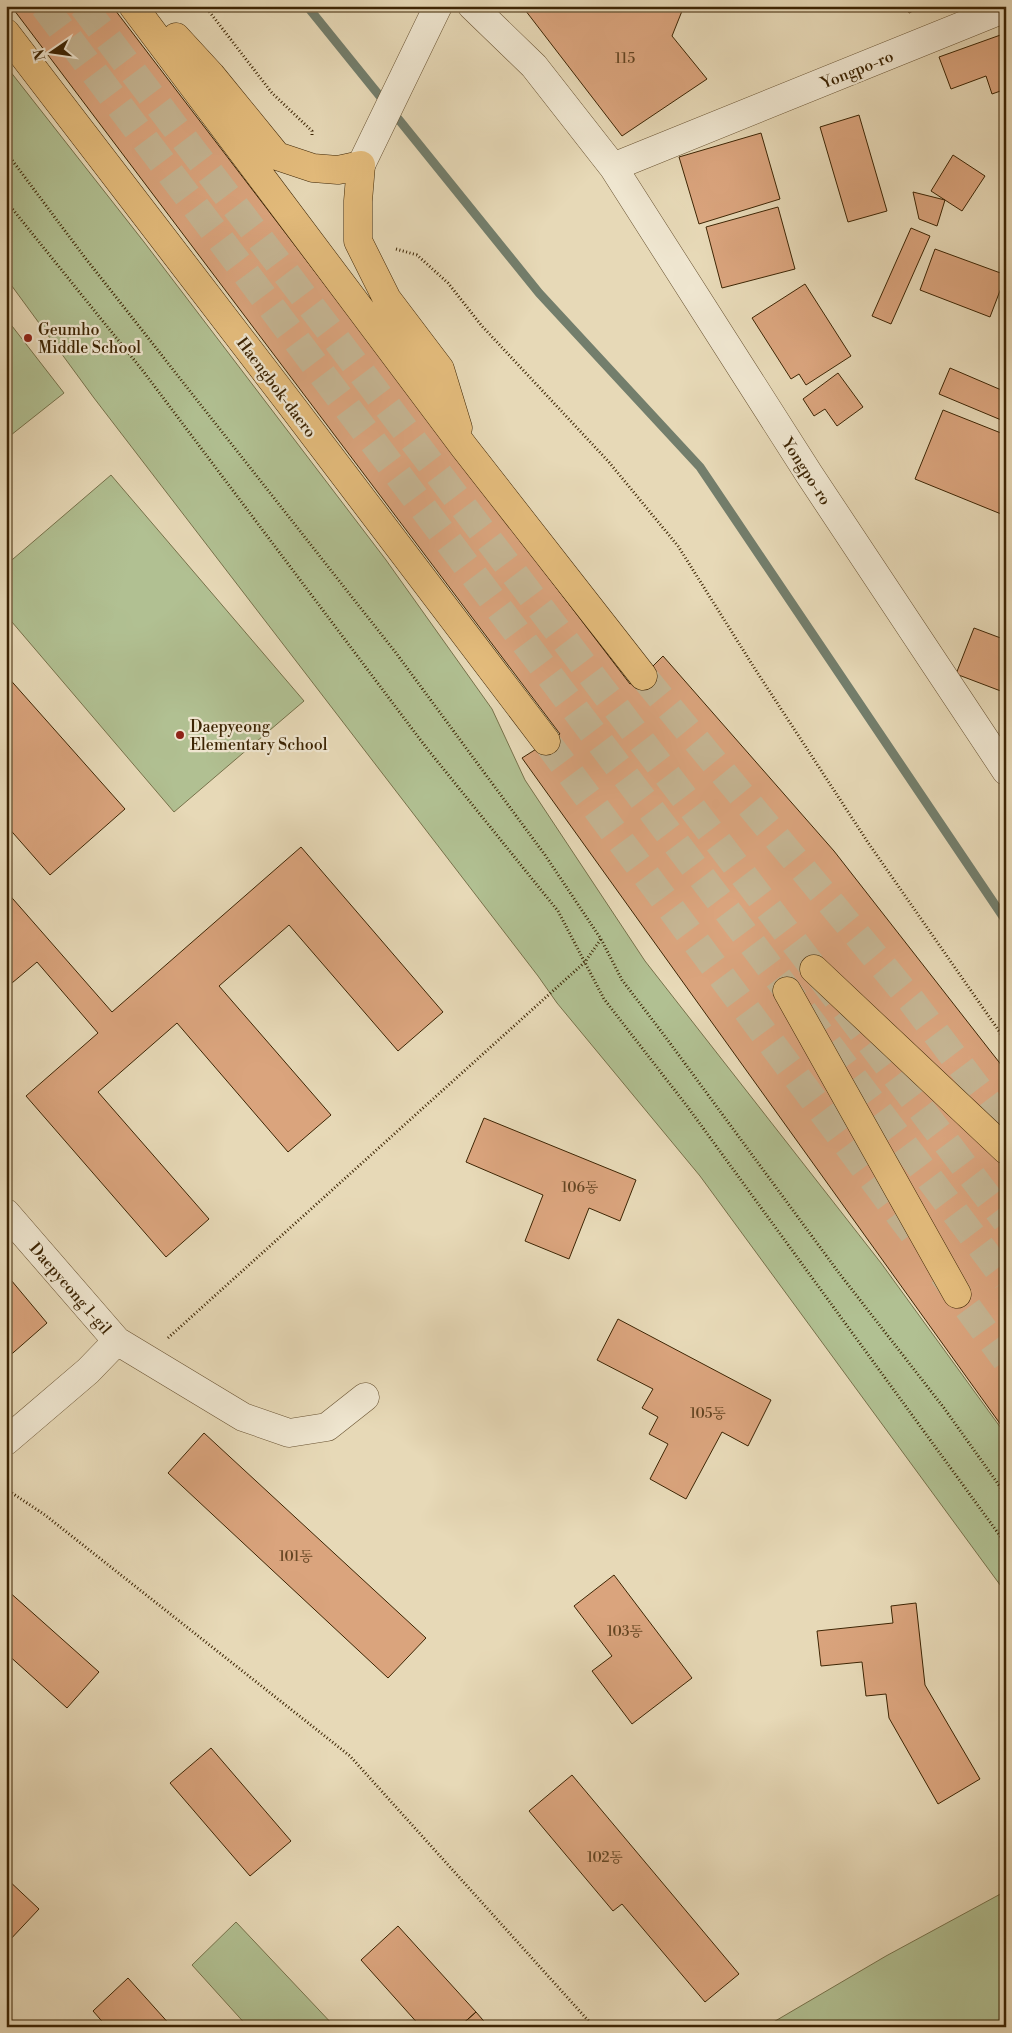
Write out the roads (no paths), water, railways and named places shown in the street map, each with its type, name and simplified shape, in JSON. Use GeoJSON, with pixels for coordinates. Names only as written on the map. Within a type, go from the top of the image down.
{"type":"FeatureCollection","features":[{"type":"Feature","properties":{"kind":"highway"},"geometry":{"type":"LineString","coordinates":[[133,6],[464,447],[643,676]]}},
{"type":"Feature","properties":{"kind":"highway"},"geometry":{"type":"LineString","coordinates":[[147,6],[210,75],[277,156],[313,168],[338,170],[361,165],[358,201],[358,241],[387,299],[440,369],[464,447]]}},
{"type":"Feature","properties":{"kind":"highway","name":"Haengbok-daero"},"geometry":{"type":"LineString","coordinates":[[6,33],[546,741]]}},
{"type":"Feature","properties":{"kind":"highway"},"geometry":{"type":"LineString","coordinates":[[814,969],[1006,1150]]}},
{"type":"Feature","properties":{"kind":"highway"},"geometry":{"type":"LineString","coordinates":[[787,991],[957,1294]]}},
{"type":"Feature","properties":{"kind":"street"},"geometry":{"type":"LineString","coordinates":[[361,165],[438,6]]}},
{"type":"Feature","properties":{"kind":"street","name":"Yongpo-ro"},"geometry":{"type":"LineString","coordinates":[[472,6],[534,66],[613,167],[809,474],[1006,771]]}},
{"type":"Feature","properties":{"kind":"street","name":"Yongpo-ro"},"geometry":{"type":"LineString","coordinates":[[613,167],[993,9]]}},
{"type":"Feature","properties":{"kind":"street","name":"Daepyeong 1-gil"},"geometry":{"type":"LineString","coordinates":[[6,1213],[116,1342],[88,1371],[6,1441]]}},
{"type":"Feature","properties":{"kind":"street"},"geometry":{"type":"LineString","coordinates":[[116,1342],[243,1417],[288,1433],[327,1427],[365,1397]]}},
{"type":"Feature","properties":{"kind":"waterway"},"geometry":{"type":"LineString","coordinates":[[307,6],[539,293],[700,467],[1006,921]]}},
{"type":"Feature","properties":{"kind":"tunnel"},"geometry":{"type":"LineString","coordinates":[[44,6],[1006,1280]]}},
{"type":"Feature","properties":{"kind":"tunnel"},"geometry":{"type":"LineString","coordinates":[[83,6],[1006,1221]]}},
{"type":"Feature","properties":{"kind":"tunnel"},"geometry":{"type":"LineString","coordinates":[[643,676],[911,1000],[1006,1126]]}},
{"type":"Feature","properties":{"kind":"tunnel"},"geometry":{"type":"LineString","coordinates":[[546,741],[913,1233]]}},
{"type":"Feature","properties":{"kind":"tunnel"},"geometry":{"type":"LineString","coordinates":[[943,1274],[1006,1360]]}},
{"type":"Feature","properties":{"kind":"place","name":"Geumho Middle School"},"geometry":{"type":"Point","coordinates":[28,338]}},
{"type":"Feature","properties":{"kind":"place","name":"Daepyeong Elementary School"},"geometry":{"type":"Point","coordinates":[180,735]}}]}
